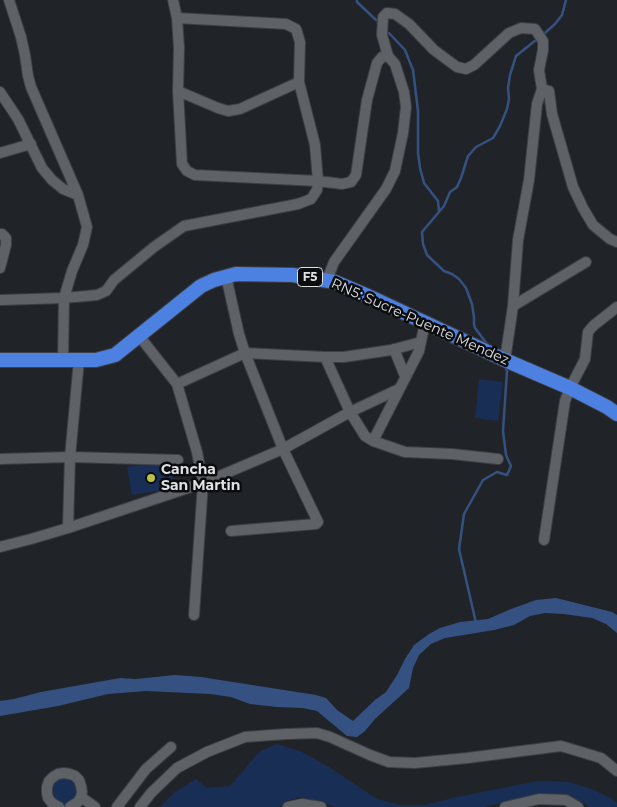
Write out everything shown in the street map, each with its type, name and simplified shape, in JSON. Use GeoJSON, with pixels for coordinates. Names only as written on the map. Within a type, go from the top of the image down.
{"type":"FeatureCollection","features":[{"type":"Feature","properties":{"kind":"highway","name":"RN5: Sucre-Puente Mendez"},"geometry":{"type":"LineString","coordinates":[[0,360],[96,360],[115,355],[201,286],[214,280],[236,274],[293,274],[335,282],[368,296],[570,388],[617,414]]}},
{"type":"Feature","properties":{"kind":"street"},"geometry":{"type":"LineString","coordinates":[[9,0],[21,37],[31,86],[78,194],[87,226],[83,245],[72,271],[64,298],[63,361]]}},
{"type":"Feature","properties":{"kind":"street"},"geometry":{"type":"LineString","coordinates":[[173,0],[177,18],[179,48],[178,91],[182,164],[186,171],[195,175],[318,181],[342,184],[351,182],[356,175],[367,100],[377,63],[382,57],[388,56]]}},
{"type":"Feature","properties":{"kind":"street"},"geometry":{"type":"LineString","coordinates":[[327,280],[334,262],[386,188],[395,171],[406,107],[404,92],[395,64],[388,56],[382,35],[383,17],[387,13],[395,14],[409,24],[434,50],[457,67],[466,69],[474,65],[510,33],[521,28],[536,30],[543,41],[539,70],[542,89],[537,104],[529,180],[518,240],[505,360]]}},
{"type":"Feature","properties":{"kind":"street"},"geometry":{"type":"LineString","coordinates":[[0,300],[97,295],[106,291],[114,280],[154,247],[184,226],[298,204],[310,199],[317,190],[315,145],[299,82],[300,42],[296,29],[286,24],[177,18]]}},
{"type":"Feature","properties":{"kind":"street"},"geometry":{"type":"LineString","coordinates":[[178,91],[228,111],[240,109],[299,82]]}},
{"type":"Feature","properties":{"kind":"street"},"geometry":{"type":"LineString","coordinates":[[542,89],[549,91],[552,114],[570,178],[583,208],[593,225],[617,242]]}},
{"type":"Feature","properties":{"kind":"street"},"geometry":{"type":"LineString","coordinates":[[0,92],[18,119],[42,168],[63,189],[78,194]]}},
{"type":"Feature","properties":{"kind":"street"},"geometry":{"type":"LineString","coordinates":[[0,153],[31,144]]}},
{"type":"Feature","properties":{"kind":"street"},"geometry":{"type":"LineString","coordinates":[[0,234],[6,238],[6,246],[0,268]]}},
{"type":"Feature","properties":{"kind":"street"},"geometry":{"type":"LineString","coordinates":[[512,306],[586,262]]}},
{"type":"Feature","properties":{"kind":"street"},"geometry":{"type":"LineString","coordinates":[[226,276],[245,353],[283,449],[318,522],[316,524],[231,531]]}},
{"type":"Feature","properties":{"kind":"street"},"geometry":{"type":"LineString","coordinates":[[544,540],[565,401],[585,359],[588,332],[617,307]]}},
{"type":"Feature","properties":{"kind":"street"},"geometry":{"type":"LineString","coordinates":[[373,441],[419,351],[425,323]]}},
{"type":"Feature","properties":{"kind":"street"},"geometry":{"type":"LineString","coordinates":[[140,336],[177,384],[197,452],[203,483],[194,615]]}},
{"type":"Feature","properties":{"kind":"street"},"geometry":{"type":"LineString","coordinates":[[177,384],[245,353],[344,357],[394,349],[421,342]]}},
{"type":"Feature","properties":{"kind":"street"},"geometry":{"type":"LineString","coordinates":[[394,349],[405,376]]}},
{"type":"Feature","properties":{"kind":"street"},"geometry":{"type":"LineString","coordinates":[[325,357],[350,412],[365,436],[373,441],[405,452],[498,459]]}},
{"type":"Feature","properties":{"kind":"street"},"geometry":{"type":"LineString","coordinates":[[68,528],[70,457],[79,360]]}},
{"type":"Feature","properties":{"kind":"street"},"geometry":{"type":"LineString","coordinates":[[0,547],[68,528],[203,483],[283,449],[350,412],[399,388]]}},
{"type":"Feature","properties":{"kind":"street"},"geometry":{"type":"LineString","coordinates":[[0,459],[70,457],[178,460]]}},
{"type":"Feature","properties":{"kind":"street"},"geometry":{"type":"LineString","coordinates":[[140,807],[151,793],[177,768],[207,752],[245,737],[317,733],[330,736],[389,762],[415,763],[561,746],[601,758],[617,771]]}},
{"type":"Feature","properties":{"kind":"street"},"geometry":{"type":"LineString","coordinates":[[117,807],[146,769],[171,747]]}},
{"type":"Feature","properties":{"kind":"street"},"geometry":{"type":"LineString","coordinates":[[59,807],[52,803],[47,792],[49,781],[58,774],[64,773],[75,776],[81,786],[81,797],[78,802],[70,807]]}},
{"type":"Feature","properties":{"kind":"street"},"geometry":{"type":"LineString","coordinates":[[81,797],[95,807]]}},
{"type":"Feature","properties":{"kind":"street"},"geometry":{"type":"LineString","coordinates":[[505,807],[539,799],[566,800],[578,807]]}},
{"type":"Feature","properties":{"kind":"street"},"geometry":{"type":"LineString","coordinates":[[288,807],[302,804],[321,807]]}},
{"type":"Feature","properties":{"kind":"shaded area"},"geometry":{"type":"Polygon","coordinates":[[[479,379],[503,382],[498,421],[475,418],[479,379]]]}},
{"type":"Feature","properties":{"kind":"shaded area","name":"Cancha San Martin"},"geometry":{"type":"Polygon","coordinates":[[[170,460],[175,488],[132,495],[127,467],[170,460]]]}},
{"type":"Feature","properties":{"kind":"shaded area"},"geometry":{"type":"Polygon","coordinates":[[[556,598],[612,612],[617,615],[617,633],[606,624],[592,618],[545,613],[530,616],[514,625],[494,630],[445,638],[431,644],[419,655],[413,668],[409,688],[357,737],[347,736],[317,711],[303,708],[250,704],[231,697],[210,694],[146,691],[108,694],[58,706],[0,716],[0,701],[120,678],[136,679],[175,675],[201,677],[316,695],[326,698],[337,710],[353,721],[386,692],[414,645],[429,634],[440,628],[460,622],[488,619],[536,600],[556,598]]]}},
{"type":"Feature","properties":{"kind":"shaded area"},"geometry":{"type":"Polygon","coordinates":[[[277,744],[302,752],[329,767],[377,799],[401,805],[425,805],[538,781],[569,782],[594,790],[612,799],[617,803],[617,807],[589,807],[570,796],[535,795],[484,807],[336,807],[300,797],[287,801],[280,807],[160,807],[175,792],[196,779],[207,788],[230,786],[259,752],[277,744]]]}},
{"type":"Feature","properties":{"kind":"shaded area"},"geometry":{"type":"Polygon","coordinates":[[[66,776],[77,783],[77,797],[66,805],[61,805],[53,799],[51,785],[53,781],[66,776]]]}},
{"type":"Feature","properties":{"kind":"waterway"},"geometry":{"type":"LineString","coordinates":[[357,0],[376,20]]}},
{"type":"Feature","properties":{"kind":"waterway"},"geometry":{"type":"LineString","coordinates":[[545,33],[562,15],[566,0]]}},
{"type":"Feature","properties":{"kind":"waterway"},"geometry":{"type":"LineString","coordinates":[[389,33],[405,50],[413,70],[418,111],[420,168],[424,183],[438,201],[439,212]]}},
{"type":"Feature","properties":{"kind":"waterway"},"geometry":{"type":"LineString","coordinates":[[487,344],[475,328],[472,304],[466,288],[459,279],[444,271],[427,255],[423,244],[422,232],[444,206],[450,192],[457,187],[468,156],[476,147],[493,138],[507,109],[510,75],[516,56],[536,40]]}},
{"type":"Feature","properties":{"kind":"waterway"},"geometry":{"type":"LineString","coordinates":[[476,623],[459,549],[464,514],[483,480],[497,472],[507,475],[511,466],[506,455],[503,431],[506,369]]}},
{"type":"Feature","properties":{"kind":"place","name":"Cancha San Martin"},"geometry":{"type":"Point","coordinates":[151,478]}}]}
